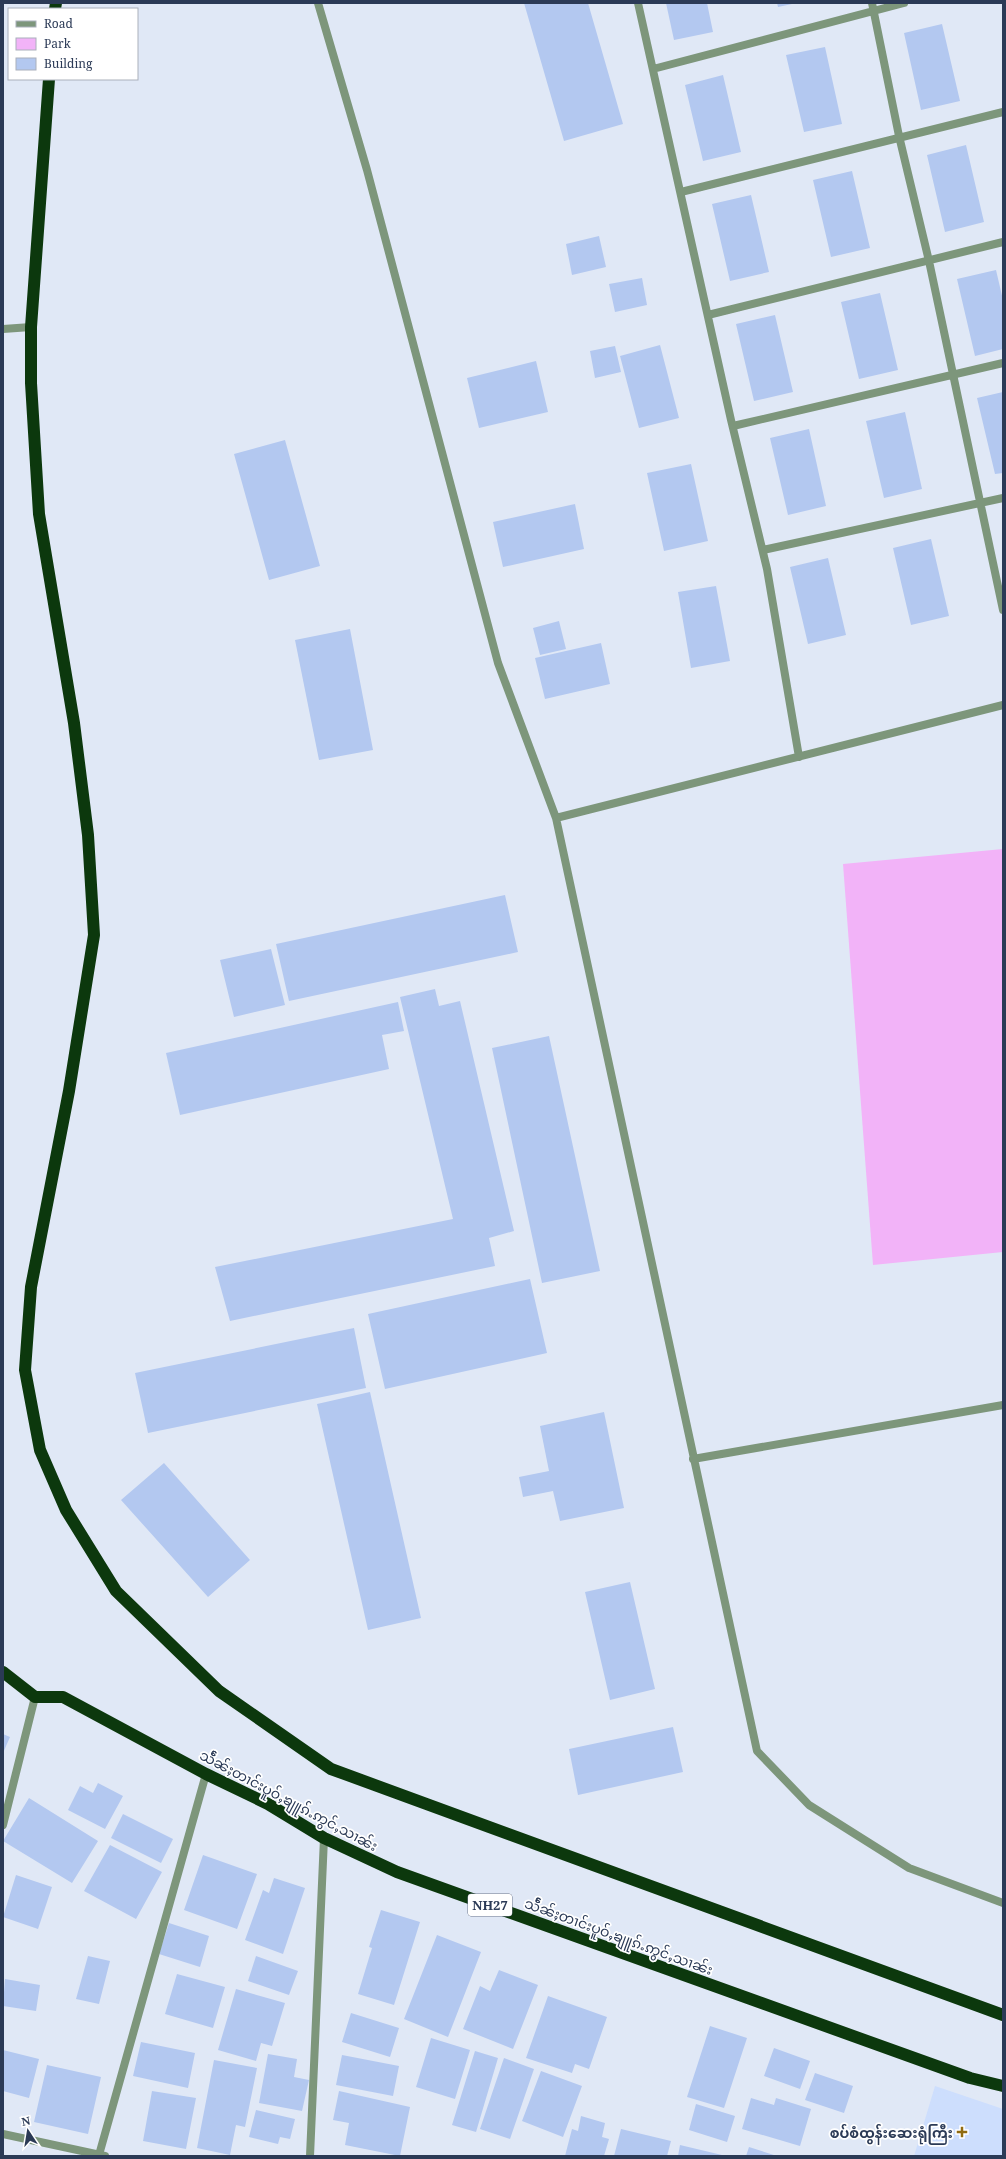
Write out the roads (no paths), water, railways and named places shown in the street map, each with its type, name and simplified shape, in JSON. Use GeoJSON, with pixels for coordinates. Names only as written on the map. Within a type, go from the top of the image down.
{"type":"FeatureCollection","features":[{"type":"Feature","properties":{"kind":"highway"},"geometry":{"type":"LineString","coordinates":[[49,80],[31,327],[31,383],[39,514],[75,730],[88,835],[94,935],[69,1091],[31,1287],[25,1370],[40,1450],[66,1510],[116,1591],[219,1691],[331,1769],[1002,2015]]}},
{"type":"Feature","properties":{"kind":"highway"},"geometry":{"type":"LineString","coordinates":[[3,1672],[35,1697]]}},
{"type":"Feature","properties":{"kind":"highway","name":"သဵႅၼ်ႈတၢင်းပူဝ်ႇၶျူၵ်ႉဢွင်ႇသၢၼ်း"},"geometry":{"type":"LineString","coordinates":[[35,1697],[63,1697],[206,1774],[268,1804],[324,1838],[404,1875],[970,2078],[1003,2086]]}},
{"type":"Feature","properties":{"kind":"street"},"geometry":{"type":"LineString","coordinates":[[318,3],[367,170],[498,663],[556,818],[757,1751],[809,1805],[909,1868],[1003,1903]]}},
{"type":"Feature","properties":{"kind":"street"},"geometry":{"type":"LineString","coordinates":[[638,3],[733,426],[763,550],[799,757]]}},
{"type":"Feature","properties":{"kind":"street"},"geometry":{"type":"LineString","coordinates":[[653,70],[873,7],[904,3]]}},
{"type":"Feature","properties":{"kind":"street"},"geometry":{"type":"LineString","coordinates":[[873,7],[899,136],[929,261],[1003,610]]}},
{"type":"Feature","properties":{"kind":"street"},"geometry":{"type":"LineString","coordinates":[[681,192],[899,136],[1003,112]]}},
{"type":"Feature","properties":{"kind":"street"},"geometry":{"type":"LineString","coordinates":[[708,315],[1003,242]]}},
{"type":"Feature","properties":{"kind":"street"},"geometry":{"type":"LineString","coordinates":[[3,329],[31,327]]}},
{"type":"Feature","properties":{"kind":"street"},"geometry":{"type":"LineString","coordinates":[[733,426],[953,376],[1003,363]]}},
{"type":"Feature","properties":{"kind":"street"},"geometry":{"type":"LineString","coordinates":[[763,550],[981,504],[1003,498]]}},
{"type":"Feature","properties":{"kind":"street"},"geometry":{"type":"LineString","coordinates":[[556,818],[1003,705]]}},
{"type":"Feature","properties":{"kind":"street"},"geometry":{"type":"LineString","coordinates":[[693,1459],[1003,1405]]}},
{"type":"Feature","properties":{"kind":"street"},"geometry":{"type":"LineString","coordinates":[[3,1825],[35,1697]]}},
{"type":"Feature","properties":{"kind":"street"},"geometry":{"type":"LineString","coordinates":[[3,2134],[102,2155],[206,1774]]}},
{"type":"Feature","properties":{"kind":"street"},"geometry":{"type":"LineString","coordinates":[[310,2156],[324,1838]]}},
{"type":"Feature","properties":{"kind":"place","name":"စပ်စံထွန်းဆေးရုံကြီး"},"geometry":{"type":"Point","coordinates":[962,2132]}}]}
